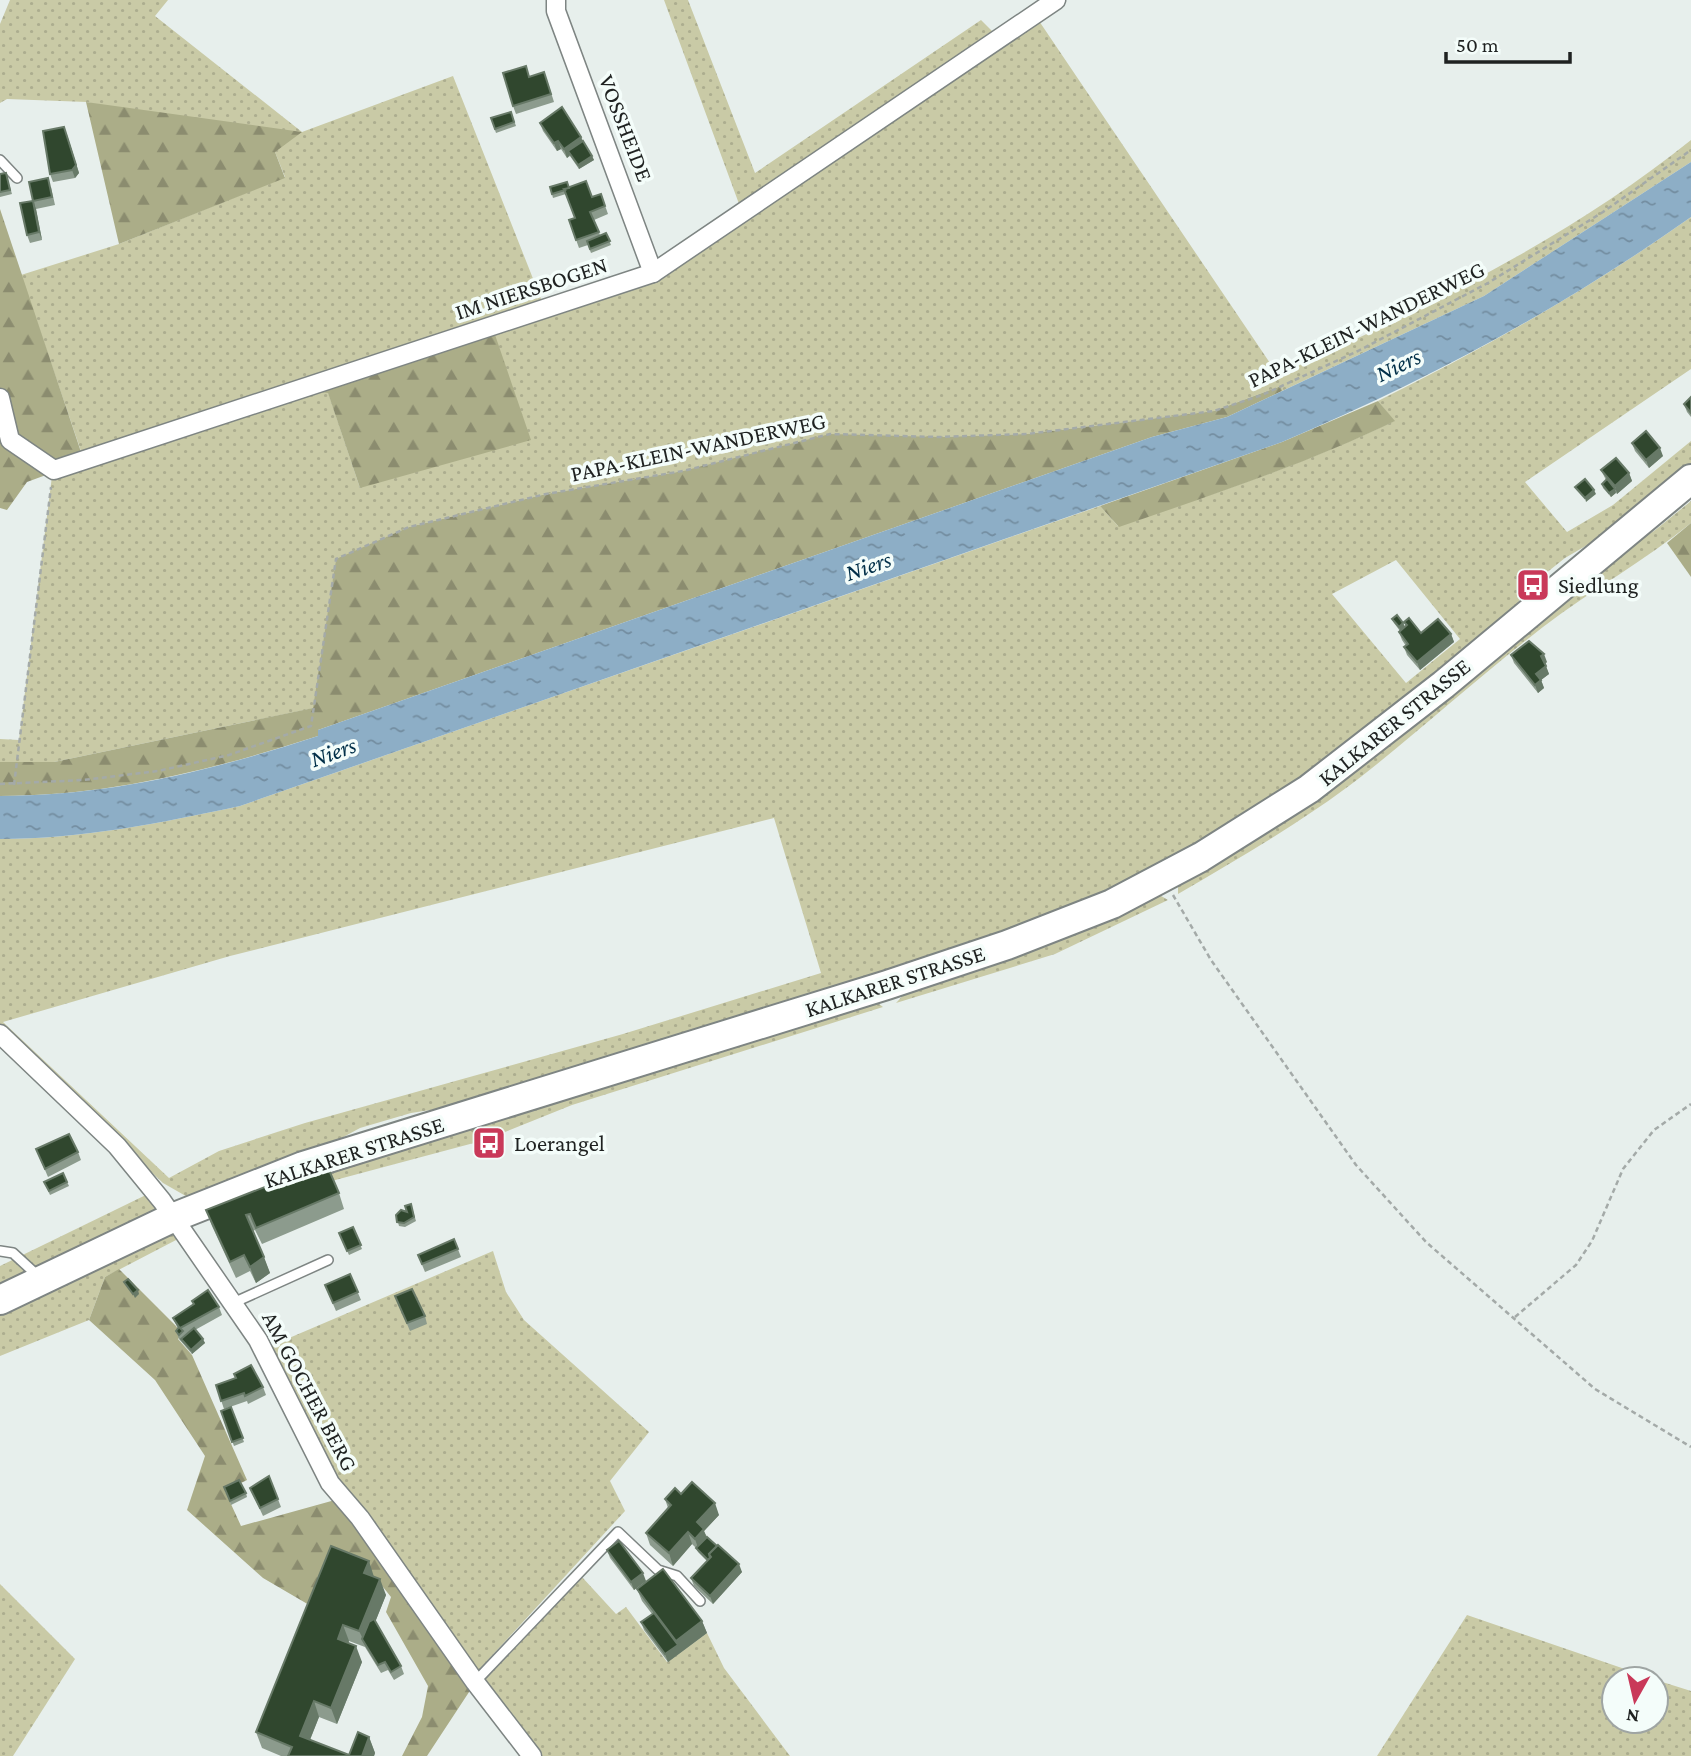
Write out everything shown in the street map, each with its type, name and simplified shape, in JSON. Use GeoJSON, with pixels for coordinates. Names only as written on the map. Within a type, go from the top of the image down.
{"type":"FeatureCollection","features":[{"type":"Feature","properties":{"kind":"main road","name":"KALKARER STRASSE"},"geometry":{"type":"LineString","coordinates":[[0,1300],[172,1218],[303,1166],[1007,945],[1112,904],[1163,878],[1309,789],[1443,685],[1691,479]]}},
{"type":"Feature","properties":{"kind":"street","name":"VOSSHEIDE"},"geometry":{"type":"LineString","coordinates":[[555,0],[555,11],[653,273]]}},
{"type":"Feature","properties":{"kind":"street","name":"IM NIERSBOGEN"},"geometry":{"type":"LineString","coordinates":[[54,470],[653,273],[1056,0]]}},
{"type":"Feature","properties":{"kind":"street"},"geometry":{"type":"LineString","coordinates":[[0,398],[10,440],[54,470]]}},
{"type":"Feature","properties":{"kind":"street","name":"AM GOCHER BERG"},"geometry":{"type":"LineString","coordinates":[[0,1034],[117,1146],[172,1218],[258,1340],[330,1483],[360,1518],[475,1682],[532,1756]]}},
{"type":"Feature","properties":{"kind":"lane"},"geometry":{"type":"LineString","coordinates":[[0,160],[17,178]]}},
{"type":"Feature","properties":{"kind":"lane"},"geometry":{"type":"LineString","coordinates":[[0,1251],[13,1253],[42,1280]]}},
{"type":"Feature","properties":{"kind":"lane"},"geometry":{"type":"LineString","coordinates":[[233,1303],[328,1260]]}},
{"type":"Feature","properties":{"kind":"lane"},"geometry":{"type":"LineString","coordinates":[[475,1682],[618,1532],[658,1570],[677,1576],[700,1601]]}},
{"type":"Feature","properties":{"kind":"path","name":"PAPA-KLEIN-WANDERWEG"},"geometry":{"type":"LineString","coordinates":[[0,784],[14,785],[158,771],[229,755],[311,726],[336,559],[409,527],[545,494],[683,471],[830,434],[937,437],[1027,434],[1214,411],[1262,395],[1357,351],[1488,283],[1603,212],[1691,150]]}},
{"type":"Feature","properties":{"kind":"path"},"geometry":{"type":"LineString","coordinates":[[14,785],[54,470]]}},
{"type":"Feature","properties":{"kind":"path"},"geometry":{"type":"LineString","coordinates":[[1163,878],[1211,961],[1356,1165],[1426,1242],[1595,1388],[1691,1447]]}},
{"type":"Feature","properties":{"kind":"path"},"geometry":{"type":"LineString","coordinates":[[1516,1317],[1576,1265],[1592,1241],[1623,1169],[1654,1130],[1691,1104]]}},
{"type":"Feature","properties":{"kind":"green space"},"geometry":{"type":"Polygon","coordinates":[[[10,0],[168,0],[155,16],[302,132],[453,76],[545,309],[653,273],[742,212],[664,0],[688,0],[755,173],[981,20],[999,38],[1035,15],[1278,375],[1440,298],[1544,241],[1644,176],[1691,140],[1691,162],[1484,296],[1282,391],[1281,386],[1214,411],[1027,434],[938,437],[683,471],[546,494],[409,527],[336,560],[314,708],[54,762],[0,762],[0,739],[19,740],[52,476],[84,460],[21,275],[119,244],[285,177],[275,152],[87,102],[7,99],[0,103],[0,24],[10,0]],[[492,326],[303,390],[328,392],[360,488],[492,326]]]}},
{"type":"Feature","properties":{"kind":"green space"},"geometry":{"type":"Polygon","coordinates":[[[86,102],[302,132],[275,152],[285,178],[119,244],[86,102]]]}},
{"type":"Feature","properties":{"kind":"green space"},"geometry":{"type":"Polygon","coordinates":[[[0,209],[84,461],[27,482],[7,510],[0,508],[0,209]]]}},
{"type":"Feature","properties":{"kind":"green space"},"geometry":{"type":"Polygon","coordinates":[[[1691,217],[1691,369],[1525,482],[1567,532],[1613,505],[1691,441],[1691,465],[1606,534],[1565,558],[1531,585],[1507,617],[1306,778],[1134,881],[937,958],[450,1107],[411,1113],[360,1128],[325,1147],[191,1199],[163,1183],[0,1029],[0,839],[91,833],[240,806],[1100,506],[1118,526],[1258,478],[1394,421],[1378,401],[1538,315],[1691,217]],[[1396,560],[1332,594],[1406,683],[1460,639],[1396,560]],[[774,818],[230,956],[3,1022],[169,1178],[219,1151],[305,1123],[623,1034],[821,973],[774,818]]]}},
{"type":"Feature","properties":{"kind":"green space"},"geometry":{"type":"Polygon","coordinates":[[[492,326],[531,440],[360,488],[328,393],[301,390],[492,326]]]}},
{"type":"Feature","properties":{"kind":"green space"},"geometry":{"type":"Polygon","coordinates":[[[1281,386],[1282,391],[1227,417],[1152,437],[318,730],[318,736],[201,769],[122,786],[41,795],[0,796],[0,762],[54,762],[313,708],[336,559],[409,527],[546,494],[683,471],[830,434],[938,437],[1027,434],[1214,411],[1281,386]]]}},
{"type":"Feature","properties":{"kind":"green space"},"geometry":{"type":"Polygon","coordinates":[[[1378,401],[1395,421],[1259,478],[1119,527],[1100,506],[1282,442],[1378,401]]]}},
{"type":"Feature","properties":{"kind":"green space"},"geometry":{"type":"Polygon","coordinates":[[[1691,501],[1691,523],[1543,627],[1362,776],[1295,823],[1178,894],[1178,881],[1617,552],[1654,531],[1691,501]]]}},
{"type":"Feature","properties":{"kind":"green space"},"geometry":{"type":"Polygon","coordinates":[[[1691,523],[1691,577],[1667,543],[1691,523]]]}},
{"type":"Feature","properties":{"kind":"green space"},"geometry":{"type":"Polygon","coordinates":[[[1156,893],[1168,900],[1055,954],[896,1003],[909,989],[1156,893]]]}},
{"type":"Feature","properties":{"kind":"green space"},"geometry":{"type":"Polygon","coordinates":[[[874,1000],[883,1007],[572,1105],[485,1140],[249,1203],[190,1227],[197,1218],[402,1144],[485,1125],[531,1104],[874,1000]]]}},
{"type":"Feature","properties":{"kind":"green space"},"geometry":{"type":"Polygon","coordinates":[[[152,1192],[156,1214],[0,1288],[0,1266],[152,1192]]]}},
{"type":"Feature","properties":{"kind":"green space"},"geometry":{"type":"Polygon","coordinates":[[[172,1233],[178,1239],[105,1277],[89,1320],[0,1356],[0,1311],[172,1233]]]}},
{"type":"Feature","properties":{"kind":"green space"},"geometry":{"type":"Polygon","coordinates":[[[493,1251],[506,1292],[524,1320],[649,1432],[610,1481],[625,1511],[475,1674],[333,1477],[268,1347],[493,1251]]]}},
{"type":"Feature","properties":{"kind":"green space"},"geometry":{"type":"Polygon","coordinates":[[[119,1269],[176,1326],[182,1335],[178,1339],[192,1355],[247,1480],[225,1491],[241,1526],[335,1500],[354,1520],[473,1686],[427,1756],[402,1756],[422,1717],[428,1686],[386,1612],[391,1597],[375,1577],[336,1560],[316,1609],[263,1578],[187,1510],[205,1456],[155,1380],[89,1320],[105,1277],[119,1269]]]}},
{"type":"Feature","properties":{"kind":"green space"},"geometry":{"type":"Polygon","coordinates":[[[582,1577],[616,1614],[626,1607],[667,1662],[707,1633],[724,1668],[790,1756],[536,1756],[481,1684],[582,1577]]]}},
{"type":"Feature","properties":{"kind":"green space"},"geometry":{"type":"Polygon","coordinates":[[[0,1584],[75,1659],[13,1756],[0,1756],[0,1584]]]}},
{"type":"Feature","properties":{"kind":"green space"},"geometry":{"type":"Polygon","coordinates":[[[1467,1615],[1613,1665],[1600,1665],[1600,1735],[1670,1735],[1670,1684],[1691,1691],[1691,1756],[1377,1756],[1467,1615]]]}},
{"type":"Feature","properties":{"kind":"water","name":"Niers"},"geometry":{"type":"Polygon","coordinates":[[[1691,162],[1691,217],[1642,251],[1492,341],[1389,394],[1282,442],[240,806],[91,833],[0,839],[0,796],[81,791],[161,779],[240,760],[318,736],[318,730],[1152,437],[1227,417],[1484,296],[1691,162]]]}},
{"type":"Feature","properties":{"kind":"building"},"geometry":{"type":"Polygon","coordinates":[[[526,66],[529,77],[544,72],[551,94],[513,106],[503,73],[526,66]]]}},
{"type":"Feature","properties":{"kind":"building"},"geometry":{"type":"Polygon","coordinates":[[[562,107],[581,137],[564,149],[558,141],[554,143],[540,123],[562,107]]]}},
{"type":"Feature","properties":{"kind":"building"},"geometry":{"type":"Polygon","coordinates":[[[511,112],[514,122],[495,129],[491,118],[511,112]]]}},
{"type":"Feature","properties":{"kind":"building"},"geometry":{"type":"Polygon","coordinates":[[[64,127],[76,165],[72,170],[50,174],[43,131],[64,127]]]}},
{"type":"Feature","properties":{"kind":"building"},"geometry":{"type":"Polygon","coordinates":[[[583,141],[592,156],[578,165],[568,151],[583,141]]]}},
{"type":"Feature","properties":{"kind":"building"},"geometry":{"type":"Polygon","coordinates":[[[6,173],[10,190],[0,192],[0,174],[6,173]]]}},
{"type":"Feature","properties":{"kind":"building"},"geometry":{"type":"Polygon","coordinates":[[[48,178],[52,197],[33,201],[29,182],[48,178]]]}},
{"type":"Feature","properties":{"kind":"building"},"geometry":{"type":"Polygon","coordinates":[[[586,181],[592,197],[601,194],[605,206],[590,212],[599,232],[576,240],[569,220],[575,218],[564,189],[586,181]]]}},
{"type":"Feature","properties":{"kind":"building"},"geometry":{"type":"Polygon","coordinates":[[[567,182],[569,188],[552,194],[550,187],[567,182]]]}},
{"type":"Feature","properties":{"kind":"building"},"geometry":{"type":"Polygon","coordinates":[[[33,201],[39,232],[27,235],[20,203],[33,201]]]}},
{"type":"Feature","properties":{"kind":"building"},"geometry":{"type":"Polygon","coordinates":[[[606,233],[610,241],[590,249],[587,241],[606,233]]]}},
{"type":"Feature","properties":{"kind":"building"},"geometry":{"type":"Polygon","coordinates":[[[1691,397],[1691,413],[1684,404],[1691,397]]]}},
{"type":"Feature","properties":{"kind":"building"},"geometry":{"type":"Polygon","coordinates":[[[1646,431],[1660,448],[1646,460],[1632,443],[1646,431]]]}},
{"type":"Feature","properties":{"kind":"building"},"geometry":{"type":"Polygon","coordinates":[[[1616,458],[1629,473],[1615,486],[1601,470],[1616,458]]]}},
{"type":"Feature","properties":{"kind":"building"},"geometry":{"type":"Polygon","coordinates":[[[1585,479],[1594,490],[1585,498],[1575,487],[1585,479]]]}},
{"type":"Feature","properties":{"kind":"building"},"geometry":{"type":"Polygon","coordinates":[[[1607,479],[1615,489],[1609,493],[1602,484],[1607,479]]]}},
{"type":"Feature","properties":{"kind":"building"},"geometry":{"type":"Polygon","coordinates":[[[1397,615],[1403,623],[1399,627],[1392,619],[1397,615]]]}},
{"type":"Feature","properties":{"kind":"building"},"geometry":{"type":"Polygon","coordinates":[[[1409,618],[1421,633],[1438,619],[1451,634],[1417,662],[1404,647],[1408,644],[1399,632],[1407,625],[1404,622],[1409,618]]]}},
{"type":"Feature","properties":{"kind":"building"},"geometry":{"type":"Polygon","coordinates":[[[1529,641],[1544,654],[1541,656],[1546,666],[1536,674],[1541,680],[1535,685],[1511,655],[1529,641]]]}},
{"type":"Feature","properties":{"kind":"building"},"geometry":{"type":"Polygon","coordinates":[[[69,1134],[78,1152],[45,1169],[36,1149],[69,1134]]]}},
{"type":"Feature","properties":{"kind":"building"},"geometry":{"type":"Polygon","coordinates":[[[326,1163],[339,1193],[256,1228],[250,1214],[246,1215],[264,1257],[250,1267],[244,1255],[230,1262],[206,1210],[326,1163]]]}},
{"type":"Feature","properties":{"kind":"building"},"geometry":{"type":"Polygon","coordinates":[[[63,1173],[67,1182],[49,1191],[44,1182],[63,1173]]]}},
{"type":"Feature","properties":{"kind":"building"},"geometry":{"type":"Polygon","coordinates":[[[411,1204],[414,1217],[404,1223],[397,1222],[396,1215],[401,1210],[407,1212],[405,1206],[411,1204]]]}},
{"type":"Feature","properties":{"kind":"building"},"geometry":{"type":"Polygon","coordinates":[[[353,1227],[361,1245],[347,1251],[339,1233],[353,1227]]]}},
{"type":"Feature","properties":{"kind":"building"},"geometry":{"type":"Polygon","coordinates":[[[454,1239],[458,1249],[422,1264],[418,1255],[454,1239]]]}},
{"type":"Feature","properties":{"kind":"building"},"geometry":{"type":"Polygon","coordinates":[[[350,1274],[358,1292],[333,1303],[325,1285],[350,1274]]]}},
{"type":"Feature","properties":{"kind":"building"},"geometry":{"type":"Polygon","coordinates":[[[128,1279],[138,1290],[133,1294],[124,1282],[128,1279]]]}},
{"type":"Feature","properties":{"kind":"building"},"geometry":{"type":"Polygon","coordinates":[[[412,1289],[425,1316],[407,1323],[395,1296],[412,1289]]]}},
{"type":"Feature","properties":{"kind":"building"},"geometry":{"type":"Polygon","coordinates":[[[208,1290],[219,1307],[180,1328],[183,1331],[179,1335],[176,1331],[179,1327],[173,1318],[194,1304],[192,1301],[208,1290]]]}},
{"type":"Feature","properties":{"kind":"building"},"geometry":{"type":"Polygon","coordinates":[[[194,1328],[203,1339],[191,1350],[181,1339],[194,1328]]]}},
{"type":"Feature","properties":{"kind":"building"},"geometry":{"type":"Polygon","coordinates":[[[251,1365],[263,1387],[245,1396],[244,1393],[221,1401],[216,1385],[236,1378],[234,1374],[251,1365]]]}},
{"type":"Feature","properties":{"kind":"building"},"geometry":{"type":"Polygon","coordinates":[[[231,1407],[243,1438],[232,1442],[221,1411],[231,1407]]]}},
{"type":"Feature","properties":{"kind":"building"},"geometry":{"type":"Polygon","coordinates":[[[269,1476],[278,1499],[260,1508],[250,1488],[269,1476]]]}},
{"type":"Feature","properties":{"kind":"building"},"geometry":{"type":"Polygon","coordinates":[[[239,1480],[246,1493],[230,1501],[224,1487],[239,1480]]]}},
{"type":"Feature","properties":{"kind":"building"},"geometry":{"type":"Polygon","coordinates":[[[692,1482],[715,1503],[697,1522],[704,1529],[695,1539],[688,1532],[669,1553],[646,1533],[671,1505],[665,1499],[675,1488],[681,1494],[692,1482]]]}},
{"type":"Feature","properties":{"kind":"building"},"geometry":{"type":"Polygon","coordinates":[[[707,1537],[717,1546],[709,1554],[708,1560],[696,1548],[707,1537]]]}},
{"type":"Feature","properties":{"kind":"building"},"geometry":{"type":"Polygon","coordinates":[[[619,1541],[643,1573],[631,1582],[607,1550],[619,1541]]]}},
{"type":"Feature","properties":{"kind":"building"},"geometry":{"type":"Polygon","coordinates":[[[718,1545],[739,1564],[710,1596],[691,1578],[711,1557],[709,1554],[718,1545]]]}},
{"type":"Feature","properties":{"kind":"building"},"geometry":{"type":"Polygon","coordinates":[[[331,1546],[369,1561],[364,1573],[380,1579],[359,1631],[343,1625],[338,1639],[356,1646],[331,1708],[314,1701],[300,1736],[349,1755],[358,1732],[369,1737],[362,1756],[288,1756],[292,1747],[256,1732],[331,1546]]]}},
{"type":"Feature","properties":{"kind":"building"},"geometry":{"type":"Polygon","coordinates":[[[663,1569],[702,1621],[676,1641],[637,1589],[663,1569]]]}},
{"type":"Feature","properties":{"kind":"building"},"geometry":{"type":"Polygon","coordinates":[[[654,1613],[678,1645],[665,1654],[641,1622],[654,1613]]]}},
{"type":"Feature","properties":{"kind":"building"},"geometry":{"type":"Polygon","coordinates":[[[374,1619],[401,1666],[391,1672],[385,1662],[378,1665],[362,1639],[369,1622],[374,1619]]]}},
{"type":"Feature","properties":{"kind":"place","name":"Siedlung"},"geometry":{"type":"Point","coordinates":[1533,585]}},
{"type":"Feature","properties":{"kind":"place","name":"Loerangel"},"geometry":{"type":"Point","coordinates":[489,1143]}}]}
